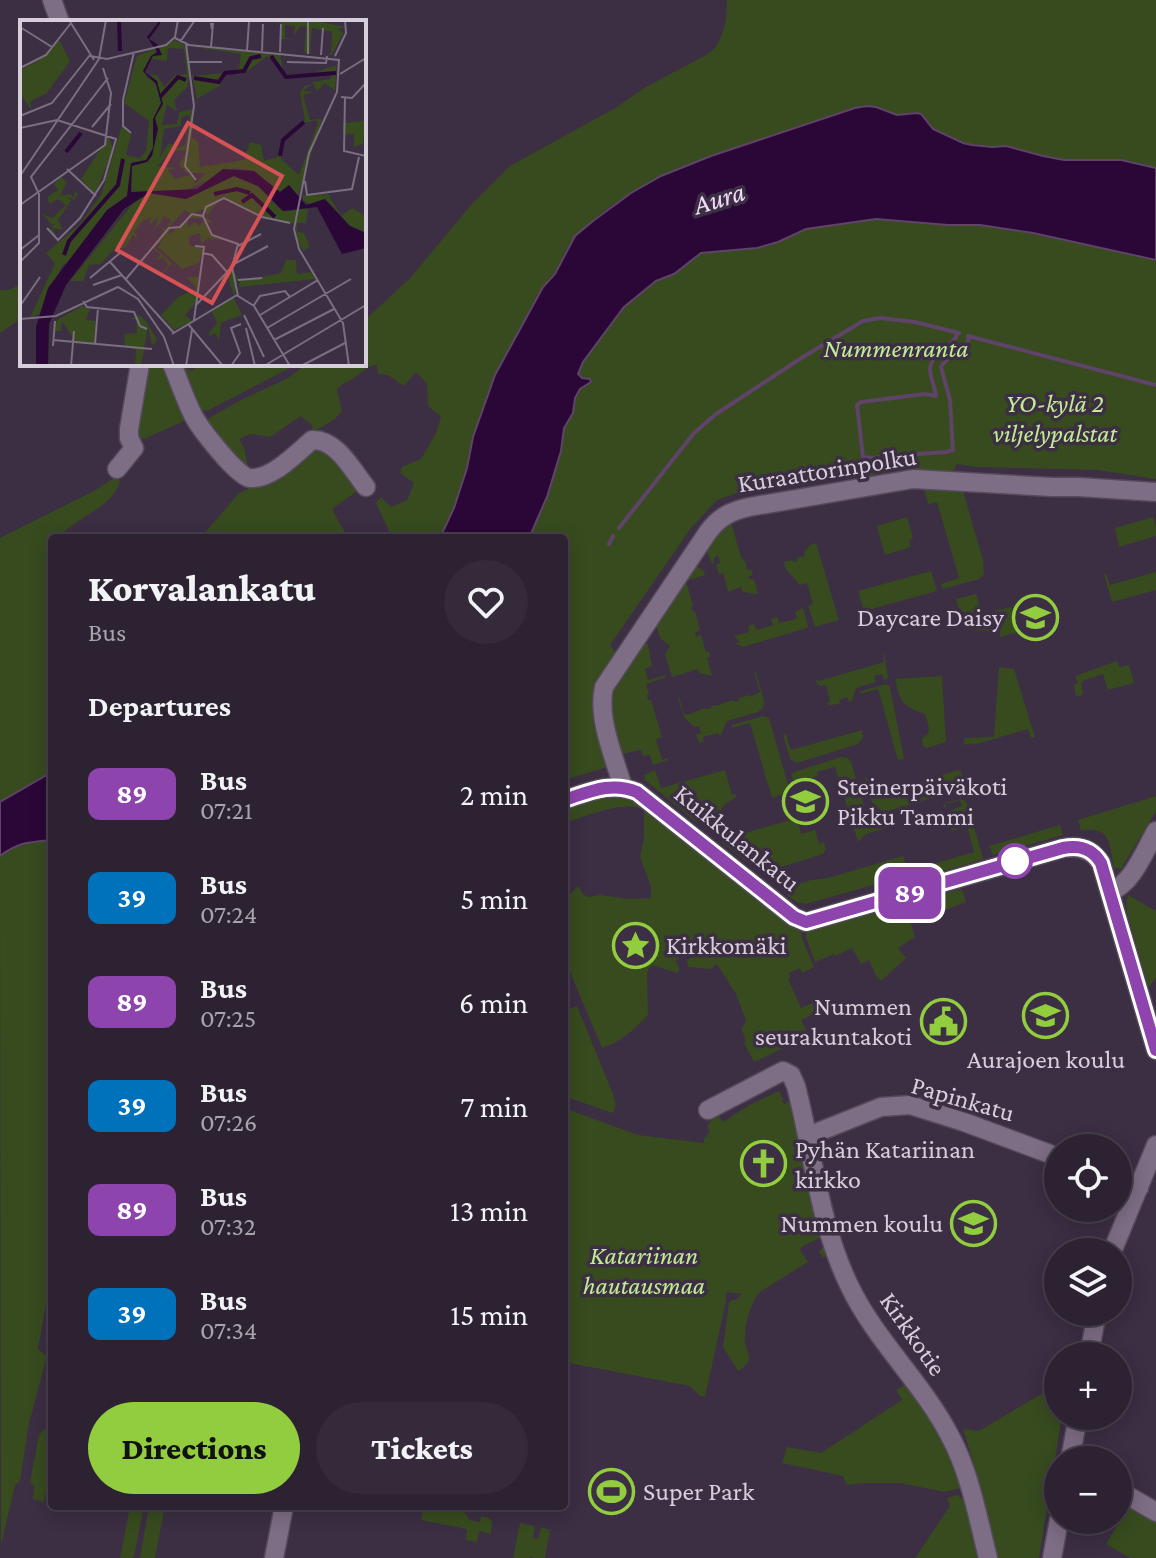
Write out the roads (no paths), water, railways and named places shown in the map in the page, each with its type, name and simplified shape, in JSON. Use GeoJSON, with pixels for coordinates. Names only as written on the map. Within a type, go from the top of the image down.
{"type":"FeatureCollection","features":[{"type":"Feature","properties":{"kind":"street"},"geometry":{"type":"LineString","coordinates":[[52,0],[59,20]]}},
{"type":"Feature","properties":{"kind":"street"},"geometry":{"type":"LineString","coordinates":[[117,469],[134,448],[129,429],[140,366]]}},
{"type":"Feature","properties":{"kind":"street"},"geometry":{"type":"LineString","coordinates":[[173,366],[195,419],[233,468],[245,477],[254,479],[275,470],[317,439],[329,443],[366,487]]}},
{"type":"Feature","properties":{"kind":"street","name":"Kuraattorinpolku"},"geometry":{"type":"LineString","coordinates":[[623,787],[603,717],[601,702],[604,687],[708,532],[733,511],[913,479],[1156,492]]}},
{"type":"Feature","properties":{"kind":"street"},"geometry":{"type":"LineString","coordinates":[[568,799],[595,790],[623,787]]}},
{"type":"Feature","properties":{"kind":"street","name":"Kuikkulankatu"},"geometry":{"type":"LineString","coordinates":[[623,787],[645,797],[794,917],[803,921],[815,921],[1069,847],[1089,850],[1101,863],[1156,1050]]}},
{"type":"Feature","properties":{"kind":"street"},"geometry":{"type":"LineString","coordinates":[[1110,892],[1120,888],[1128,878],[1156,831]]}},
{"type":"Feature","properties":{"kind":"street","name":"Kirkkotie"},"geometry":{"type":"LineString","coordinates":[[708,1110],[783,1071],[791,1075],[826,1220],[843,1272],[862,1311],[951,1437],[971,1494],[988,1558]]}},
{"type":"Feature","properties":{"kind":"street","name":"Papinkatu"},"geometry":{"type":"LineString","coordinates":[[808,1136],[881,1107],[910,1105],[1044,1152]]}},
{"type":"Feature","properties":{"kind":"street"},"geometry":{"type":"LineString","coordinates":[[1118,1238],[1156,1145]]}},
{"type":"Feature","properties":{"kind":"street"},"geometry":{"type":"LineString","coordinates":[[1132,1185],[1139,1188]]}},
{"type":"Feature","properties":{"kind":"street"},"geometry":{"type":"LineString","coordinates":[[1132,1498],[1156,1512]]}},
{"type":"Feature","properties":{"kind":"street"},"geometry":{"type":"LineString","coordinates":[[274,1558],[283,1510]]}},
{"type":"Feature","properties":{"kind":"street"},"geometry":{"type":"LineString","coordinates":[[1052,1558],[1056,1534]]}},
{"type":"Feature","properties":{"kind":"water","name":"Aura"},"geometry":{"type":"Polygon","coordinates":[[[876,107],[897,115],[921,114],[933,129],[972,145],[1006,146],[1064,160],[1121,160],[1156,168],[1156,260],[1033,233],[980,225],[876,219],[806,229],[757,248],[701,253],[674,274],[656,281],[624,307],[583,362],[578,374],[591,382],[580,389],[575,398],[573,413],[564,428],[561,451],[547,497],[531,534],[442,534],[454,508],[473,437],[495,375],[575,236],[631,193],[661,176],[855,108],[876,107]]]}},
{"type":"Feature","properties":{"kind":"water"},"geometry":{"type":"Polygon","coordinates":[[[48,774],[48,841],[24,844],[0,856],[0,802],[48,774]]]}},
{"type":"Feature","properties":{"kind":"waterway"},"geometry":{"type":"LineString","coordinates":[[619,528],[694,433],[716,414],[863,321],[880,318],[915,322],[959,333]]}},
{"type":"Feature","properties":{"kind":"waterway"},"geometry":{"type":"LineString","coordinates":[[905,455],[863,457],[857,405],[925,394],[936,396],[931,363],[958,333]]}},
{"type":"Feature","properties":{"kind":"waterway"},"geometry":{"type":"LineString","coordinates":[[968,336],[1156,385]]}},
{"type":"Feature","properties":{"kind":"waterway"},"geometry":{"type":"LineString","coordinates":[[918,454],[953,450],[950,400],[941,367],[963,348],[970,336]]}},
{"type":"Feature","properties":{"kind":"waterway"},"geometry":{"type":"LineString","coordinates":[[609,544],[613,536]]}},
{"type":"Feature","properties":{"kind":"place","name":"Daycare Daisy"},"geometry":{"type":"Point","coordinates":[1035,617]}},
{"type":"Feature","properties":{"kind":"place","name":"Steinerpäiväkoti Pikku Tammi"},"geometry":{"type":"Point","coordinates":[806,801]}},
{"type":"Feature","properties":{"kind":"place","name":"Kirkkomäki"},"geometry":{"type":"Point","coordinates":[635,945]}},
{"type":"Feature","properties":{"kind":"place","name":"Aurajoen koulu"},"geometry":{"type":"Point","coordinates":[1046,1016]}},
{"type":"Feature","properties":{"kind":"place","name":"Nummen seurakuntakoti"},"geometry":{"type":"Point","coordinates":[943,1021]}},
{"type":"Feature","properties":{"kind":"place","name":"Pyhän Katariinan kirkko"},"geometry":{"type":"Point","coordinates":[764,1164]}},
{"type":"Feature","properties":{"kind":"place","name":"Nummen koulu"},"geometry":{"type":"Point","coordinates":[974,1223]}},
{"type":"Feature","properties":{"kind":"place","name":"Super Park"},"geometry":{"type":"Point","coordinates":[612,1491]}},
{"type":"Feature","properties":{"kind":"park label","name":"Nummenranta"},"geometry":{"type":"Point","coordinates":[896,348]}},
{"type":"Feature","properties":{"kind":"park label","name":"YO-kylä 2 viljelypalstat"},"geometry":{"type":"Point","coordinates":[1055,418]}},
{"type":"Feature","properties":{"kind":"park label","name":"Katariinan hautausmaa"},"geometry":{"type":"Point","coordinates":[644,1270]}}]}
